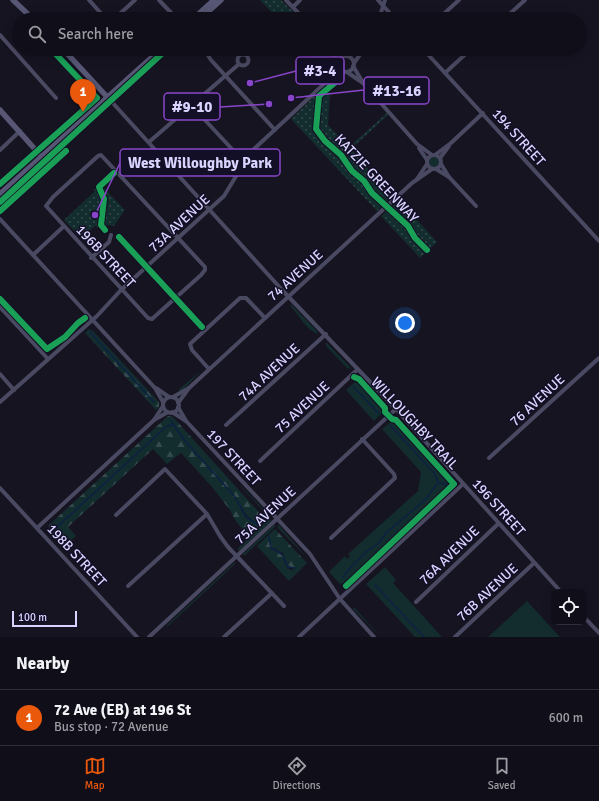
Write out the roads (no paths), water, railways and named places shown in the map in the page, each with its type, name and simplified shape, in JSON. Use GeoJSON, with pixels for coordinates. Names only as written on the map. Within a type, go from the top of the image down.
{"type":"FeatureCollection","features":[{"type":"Feature","properties":{"kind":"main road"},"geometry":{"type":"LineString","coordinates":[[13,0],[26,12]]}},
{"type":"Feature","properties":{"kind":"main road"},"geometry":{"type":"LineString","coordinates":[[201,12],[214,0]]}},
{"type":"Feature","properties":{"kind":"main road"},"geometry":{"type":"LineString","coordinates":[[208,12],[221,0]]}},
{"type":"Feature","properties":{"kind":"main road"},"geometry":{"type":"LineString","coordinates":[[69,56],[109,99]]}},
{"type":"Feature","properties":{"kind":"main road"},"geometry":{"type":"LineString","coordinates":[[0,202],[153,56]]}},
{"type":"Feature","properties":{"kind":"main road"},"geometry":{"type":"LineString","coordinates":[[0,194],[158,57]]}},
{"type":"Feature","properties":{"kind":"main road"},"geometry":{"type":"LineString","coordinates":[[0,110],[42,156]]}},
{"type":"Feature","properties":{"kind":"main road"},"geometry":{"type":"LineString","coordinates":[[14,189],[22,178],[39,162],[42,156]]}},
{"type":"Feature","properties":{"kind":"main road"},"geometry":{"type":"LineString","coordinates":[[0,197],[10,188],[14,181]]}},
{"type":"Feature","properties":{"kind":"street"},"geometry":{"type":"LineString","coordinates":[[89,0],[100,12]]}},
{"type":"Feature","properties":{"kind":"street"},"geometry":{"type":"LineString","coordinates":[[122,12],[135,0]]}},
{"type":"Feature","properties":{"kind":"street"},"geometry":{"type":"LineString","coordinates":[[159,0],[170,12]]}},
{"type":"Feature","properties":{"kind":"street"},"geometry":{"type":"LineString","coordinates":[[286,0],[298,12]]}},
{"type":"Feature","properties":{"kind":"street"},"geometry":{"type":"LineString","coordinates":[[293,7],[300,0]]}},
{"type":"Feature","properties":{"kind":"street"},"geometry":{"type":"LineString","coordinates":[[378,0],[389,12]]}},
{"type":"Feature","properties":{"kind":"street"},"geometry":{"type":"LineString","coordinates":[[381,12],[385,0]]}},
{"type":"Feature","properties":{"kind":"street"},"geometry":{"type":"LineString","coordinates":[[446,12],[459,0]]}},
{"type":"Feature","properties":{"kind":"street"},"geometry":{"type":"LineString","coordinates":[[512,12],[525,0]]}},
{"type":"Feature","properties":{"kind":"street"},"geometry":{"type":"LineString","coordinates":[[0,36],[12,49]]}},
{"type":"Feature","properties":{"kind":"street"},"geometry":{"type":"LineString","coordinates":[[18,56],[56,98]]}},
{"type":"Feature","properties":{"kind":"street"},"geometry":{"type":"LineString","coordinates":[[210,56],[275,130]]}},
{"type":"Feature","properties":{"kind":"street"},"geometry":{"type":"LineString","coordinates":[[334,56],[340,69],[363,83]]}},
{"type":"Feature","properties":{"kind":"street"},"geometry":{"type":"LineString","coordinates":[[324,84],[338,64],[340,58],[346,56],[351,58],[363,83],[417,144],[427,162],[434,169],[449,177]]}},
{"type":"Feature","properties":{"kind":"street"},"geometry":{"type":"LineString","coordinates":[[324,84],[336,74],[351,70],[359,56]]}},
{"type":"Feature","properties":{"kind":"street","name":"194 STREET"},"geometry":{"type":"LineString","coordinates":[[429,56],[599,241]]}},
{"type":"Feature","properties":{"kind":"street"},"geometry":{"type":"LineString","coordinates":[[445,73],[463,56]]}},
{"type":"Feature","properties":{"kind":"street"},"geometry":{"type":"LineString","coordinates":[[149,142],[191,104],[239,64]]}},
{"type":"Feature","properties":{"kind":"street","name":"73A AVENUE"},"geometry":{"type":"LineString","coordinates":[[0,402],[93,319],[121,290],[210,209],[230,188],[244,162],[254,149],[324,84]]}},
{"type":"Feature","properties":{"kind":"street"},"geometry":{"type":"LineString","coordinates":[[109,99],[210,209]]}},
{"type":"Feature","properties":{"kind":"street"},"geometry":{"type":"LineString","coordinates":[[191,104],[244,162]]}},
{"type":"Feature","properties":{"kind":"street"},"geometry":{"type":"LineString","coordinates":[[433,155],[451,143],[483,113]]}},
{"type":"Feature","properties":{"kind":"street"},"geometry":{"type":"LineString","coordinates":[[0,150],[20,132]]}},
{"type":"Feature","properties":{"kind":"street"},"geometry":{"type":"LineString","coordinates":[[451,143],[440,158],[441,164],[449,177],[476,206]]}},
{"type":"Feature","properties":{"kind":"street"},"geometry":{"type":"LineString","coordinates":[[417,144],[440,158]]}},
{"type":"Feature","properties":{"kind":"street","name":"196B STREET"},"geometry":{"type":"LineString","coordinates":[[101,155],[179,238],[205,269],[204,272],[176,298],[150,319],[63,227],[46,206],[53,197],[98,156],[101,155]]}},
{"type":"Feature","properties":{"kind":"street","name":"74 AVENUE"},"geometry":{"type":"LineString","coordinates":[[417,179],[433,155]]}},
{"type":"Feature","properties":{"kind":"street","name":"74 AVENUE"},"geometry":{"type":"LineString","coordinates":[[170,412],[178,405],[189,388],[209,369],[417,179],[441,164]]}},
{"type":"Feature","properties":{"kind":"street","name":"196 STREET"},"geometry":{"type":"LineString","coordinates":[[210,209],[289,296],[396,409],[498,524],[558,589]]}},
{"type":"Feature","properties":{"kind":"street"},"geometry":{"type":"LineString","coordinates":[[0,219],[155,388],[163,404],[154,420]]}},
{"type":"Feature","properties":{"kind":"street"},"geometry":{"type":"LineString","coordinates":[[33,255],[63,227]]}},
{"type":"Feature","properties":{"kind":"street"},"geometry":{"type":"LineString","coordinates":[[91,258],[109,242],[111,235]]}},
{"type":"Feature","properties":{"kind":"street"},"geometry":{"type":"LineString","coordinates":[[209,369],[192,350],[190,344],[240,298],[246,298],[265,318]]}},
{"type":"Feature","properties":{"kind":"street"},"geometry":{"type":"LineString","coordinates":[[0,307],[48,359]]}},
{"type":"Feature","properties":{"kind":"street","name":"74A AVENUE"},"geometry":{"type":"LineString","coordinates":[[226,425],[326,334]]}},
{"type":"Feature","properties":{"kind":"street","name":"76 AVENUE"},"geometry":{"type":"LineString","coordinates":[[489,458],[599,358]]}},
{"type":"Feature","properties":{"kind":"street","name":"75 AVENUE"},"geometry":{"type":"LineString","coordinates":[[260,461],[358,369]]}},
{"type":"Feature","properties":{"kind":"street"},"geometry":{"type":"LineString","coordinates":[[0,374],[14,390]]}},
{"type":"Feature","properties":{"kind":"street"},"geometry":{"type":"LineString","coordinates":[[155,388],[171,397]]}},
{"type":"Feature","properties":{"kind":"street","name":"74 AVENUE"},"geometry":{"type":"LineString","coordinates":[[163,404],[171,397],[189,388]]}},
{"type":"Feature","properties":{"kind":"street","name":"197 STREET"},"geometry":{"type":"LineString","coordinates":[[171,397],[178,405],[186,421],[314,560],[340,599],[374,637]]}},
{"type":"Feature","properties":{"kind":"street","name":"197 STREET"},"geometry":{"type":"LineString","coordinates":[[163,404],[170,412],[186,421]]}},
{"type":"Feature","properties":{"kind":"street","name":"75A AVENUE"},"geometry":{"type":"LineString","coordinates":[[149,637],[396,409]]}},
{"type":"Feature","properties":{"kind":"street"},"geometry":{"type":"LineString","coordinates":[[36,528],[154,420],[170,412]]}},
{"type":"Feature","properties":{"kind":"street"},"geometry":{"type":"LineString","coordinates":[[331,538],[395,476],[362,439]]}},
{"type":"Feature","properties":{"kind":"street"},"geometry":{"type":"LineString","coordinates":[[116,515],[165,470],[207,514],[220,536],[284,606]]}},
{"type":"Feature","properties":{"kind":"street"},"geometry":{"type":"LineString","coordinates":[[299,637],[463,484]]}},
{"type":"Feature","properties":{"kind":"street","name":"198B STREET"},"geometry":{"type":"LineString","coordinates":[[0,488],[137,637]]}},
{"type":"Feature","properties":{"kind":"street"},"geometry":{"type":"LineString","coordinates":[[128,586],[207,514]]}},
{"type":"Feature","properties":{"kind":"street","name":"76A AVENUE"},"geometry":{"type":"LineString","coordinates":[[416,602],[498,524]]}},
{"type":"Feature","properties":{"kind":"street","name":"76B AVENUE"},"geometry":{"type":"LineString","coordinates":[[455,637],[534,563]]}},
{"type":"Feature","properties":{"kind":"street"},"geometry":{"type":"LineString","coordinates":[[224,637],[272,593]]}},
{"type":"Feature","properties":{"kind":"street"},"geometry":{"type":"LineString","coordinates":[[587,620],[599,633]]}},
{"type":"Feature","properties":{"kind":"waterway"},"geometry":{"type":"LineString","coordinates":[[90,332],[154,402]]}},
{"type":"Feature","properties":{"kind":"waterway"},"geometry":{"type":"LineString","coordinates":[[353,386],[379,414]]}},
{"type":"Feature","properties":{"kind":"waterway"},"geometry":{"type":"LineString","coordinates":[[171,421],[185,441],[235,497],[246,517],[258,525]]}},
{"type":"Feature","properties":{"kind":"waterway"},"geometry":{"type":"LineString","coordinates":[[56,528],[167,426],[172,425]]}},
{"type":"Feature","properties":{"kind":"waterway"},"geometry":{"type":"LineString","coordinates":[[390,425],[435,474],[438,482]]}},
{"type":"Feature","properties":{"kind":"waterway"},"geometry":{"type":"LineString","coordinates":[[438,483],[448,484]]}},
{"type":"Feature","properties":{"kind":"waterway"},"geometry":{"type":"LineString","coordinates":[[343,577],[367,551],[379,543],[386,533],[425,500],[438,483]]}},
{"type":"Feature","properties":{"kind":"waterway"},"geometry":{"type":"LineString","coordinates":[[269,536],[271,548],[282,554],[288,567],[295,568]]}},
{"type":"Feature","properties":{"kind":"waterway"},"geometry":{"type":"LineString","coordinates":[[375,585],[424,637]]}},
{"type":"Feature","properties":{"kind":"place","name":"#3-4"},"geometry":{"type":"Point","coordinates":[250,83]}},
{"type":"Feature","properties":{"kind":"place","name":"#13-16"},"geometry":{"type":"Point","coordinates":[291,98]}},
{"type":"Feature","properties":{"kind":"place","name":"#9-10"},"geometry":{"type":"Point","coordinates":[269,104]}},
{"type":"Feature","properties":{"kind":"place","name":"72 Ave (EB) at 196 St"},"geometry":{"type":"Point","coordinates":[83,112]}},
{"type":"Feature","properties":{"kind":"place","name":"West Willoughby Park"},"geometry":{"type":"Point","coordinates":[95,215]}}]}
